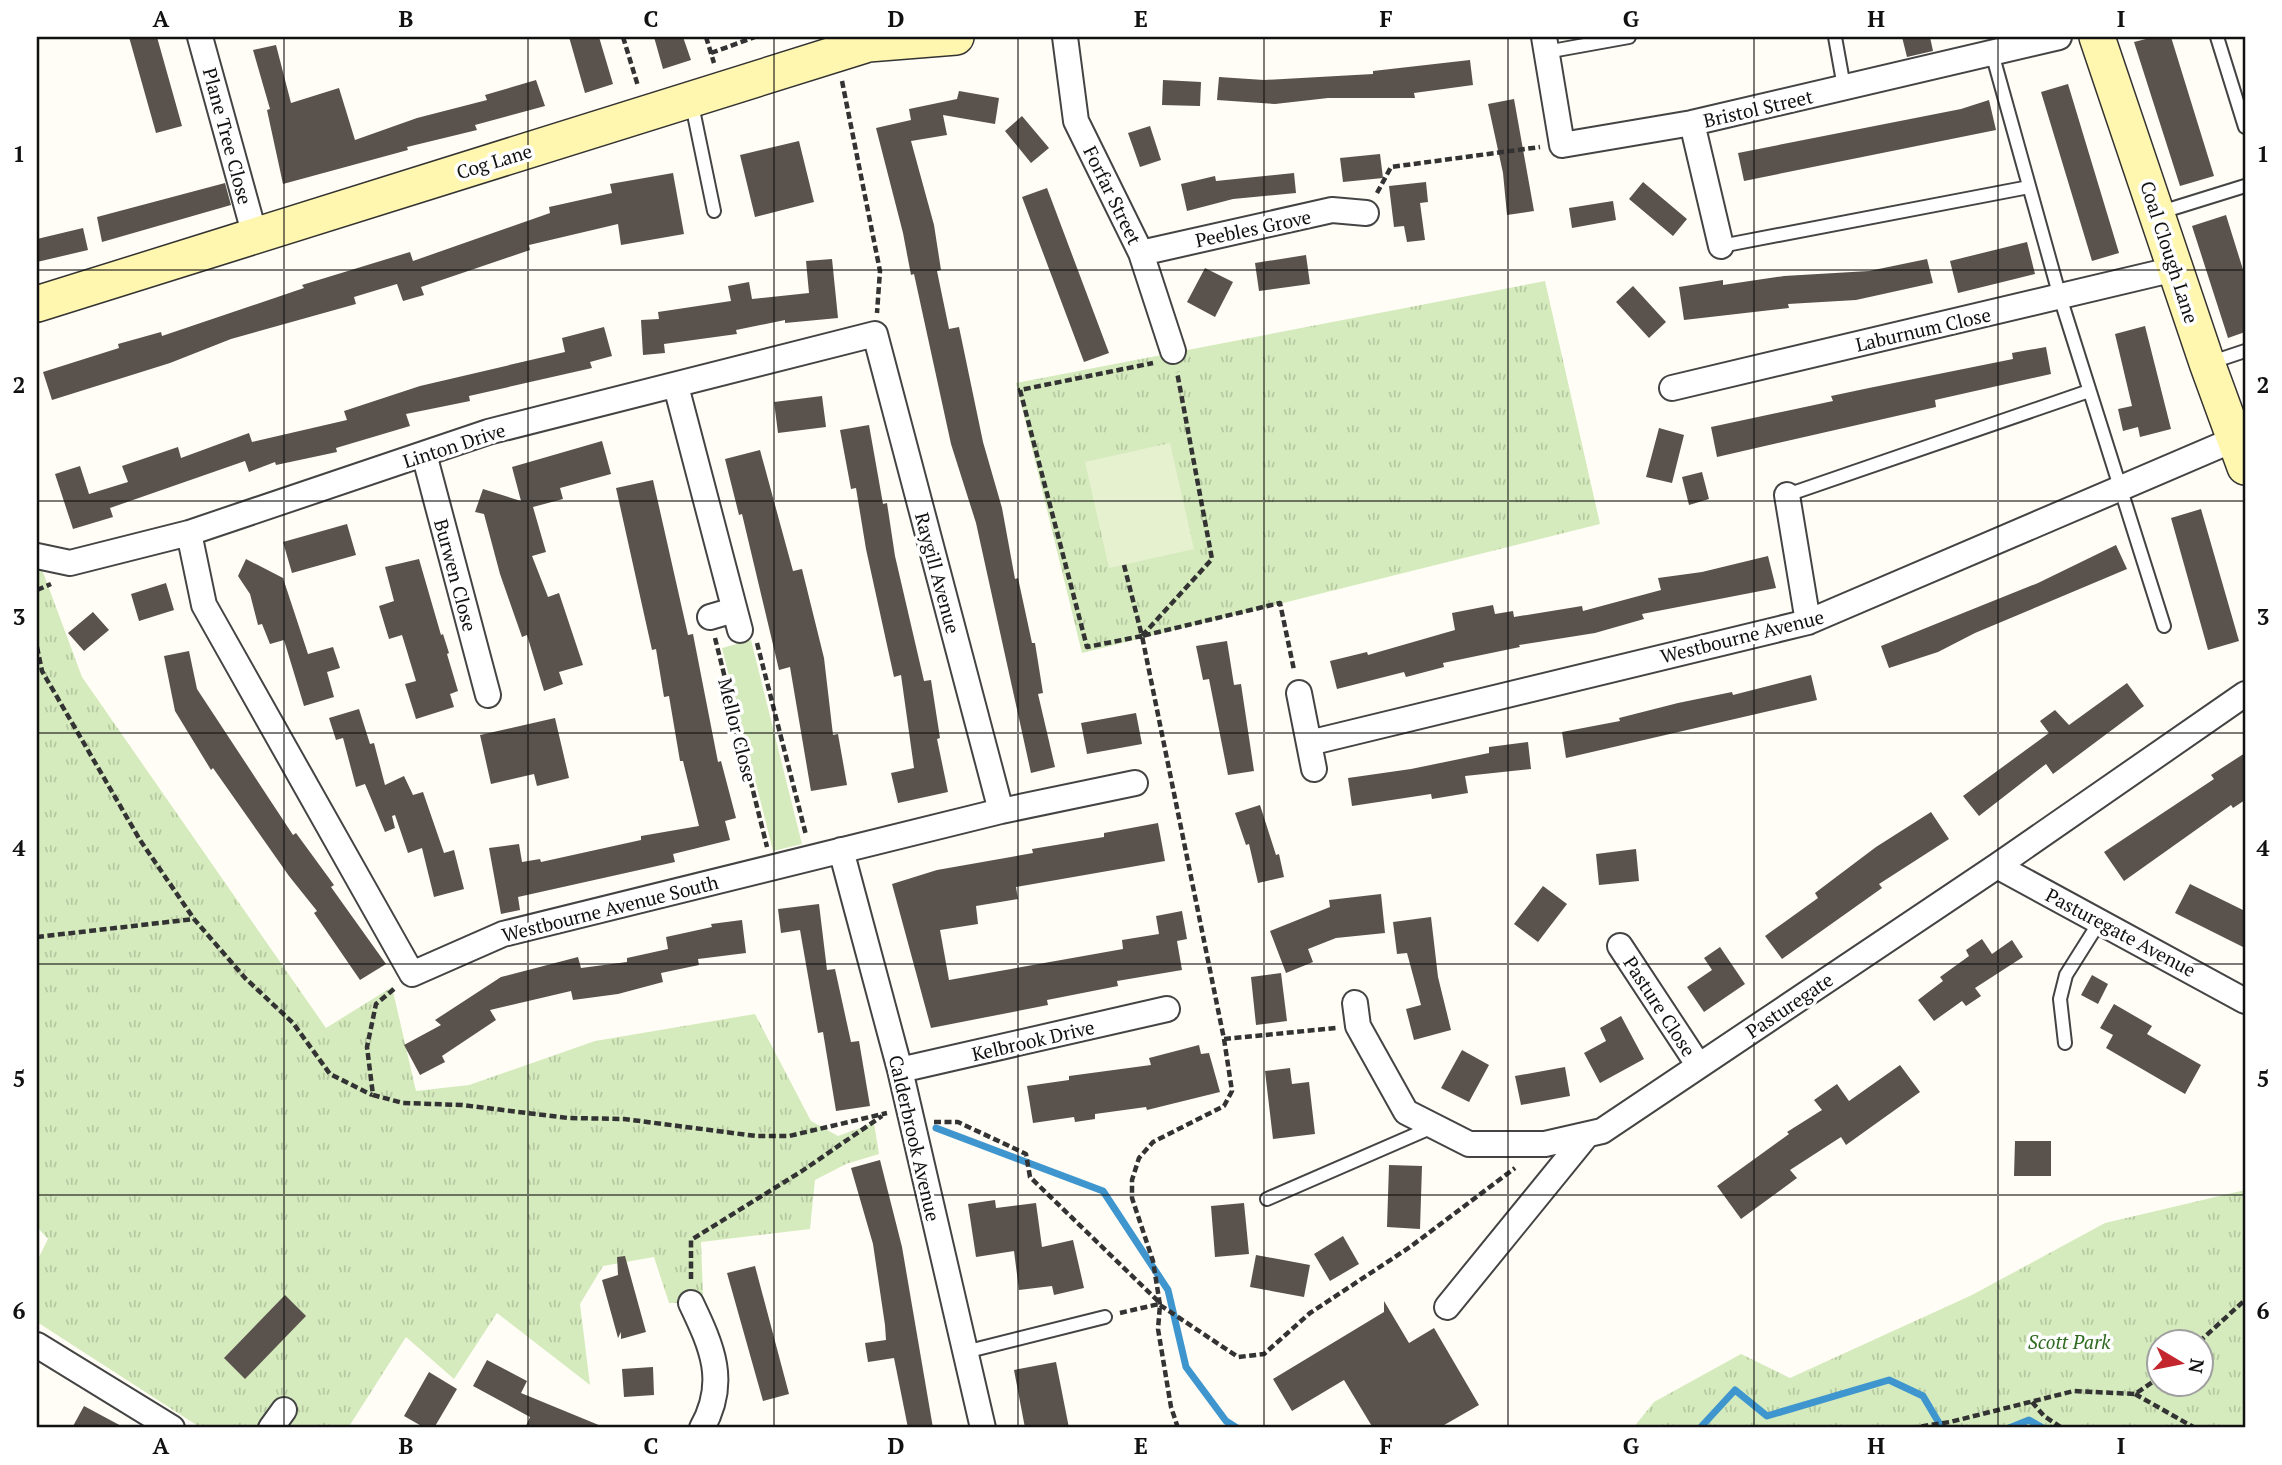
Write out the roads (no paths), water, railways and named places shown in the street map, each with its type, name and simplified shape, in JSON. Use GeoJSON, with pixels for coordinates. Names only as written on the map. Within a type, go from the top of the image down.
{"type":"FeatureCollection","features":[{"type":"Feature","properties":{"kind":"street","name":"Plane Tree Close"},"geometry":{"type":"LineString","coordinates":[[200,37],[255,236]]}},
{"type":"Feature","properties":{"kind":"street","name":"Cog Lane"},"geometry":{"type":"LineString","coordinates":[[37,304],[837,56],[868,44],[956,37]]}},
{"type":"Feature","properties":{"kind":"street","name":"Forfar Street"},"geometry":{"type":"LineString","coordinates":[[1065,37],[1076,121],[1141,253],[1173,355]]}},
{"type":"Feature","properties":{"kind":"street","name":"Bristol Street"},"geometry":{"type":"LineString","coordinates":[[1545,44],[1562,145],[1692,123],[1844,88],[1961,48],[1992,53],[2059,37]]}},
{"type":"Feature","properties":{"kind":"street","name":"Coal Clough Lane"},"geometry":{"type":"LineString","coordinates":[[2097,37],[2239,453]]}},
{"type":"Feature","properties":{"kind":"street"},"geometry":{"type":"LineString","coordinates":[[1692,123],[1721,246]]}},
{"type":"Feature","properties":{"kind":"street","name":"Peebles Grove"},"geometry":{"type":"LineString","coordinates":[[1141,253],[1332,211],[1366,213]]}},
{"type":"Feature","properties":{"kind":"street","name":"Laburnum Close"},"geometry":{"type":"LineString","coordinates":[[1672,388],[2175,269]]}},
{"type":"Feature","properties":{"kind":"street","name":"Linton Drive"},"geometry":{"type":"LineString","coordinates":[[37,556],[70,563],[189,533],[488,432],[875,334]]}},
{"type":"Feature","properties":{"kind":"street","name":"Raygill Avenue"},"geometry":{"type":"LineString","coordinates":[[875,334],[1001,811]]}},
{"type":"Feature","properties":{"kind":"street"},"geometry":{"type":"LineString","coordinates":[[676,386],[743,626],[710,617]]}},
{"type":"Feature","properties":{"kind":"street","name":"Westbourne Avenue"},"geometry":{"type":"LineString","coordinates":[[1309,743],[1808,622],[2120,489],[2239,453]]}},
{"type":"Feature","properties":{"kind":"street","name":"Burwen Close"},"geometry":{"type":"LineString","coordinates":[[424,454],[488,695]]}},
{"type":"Feature","properties":{"kind":"street"},"geometry":{"type":"LineString","coordinates":[[1787,495],[1808,622]]}},
{"type":"Feature","properties":{"kind":"street","name":"Westbourne Avenue South"},"geometry":{"type":"LineString","coordinates":[[189,533],[204,605],[215,628],[412,974],[503,934],[1001,811],[1135,783]]}},
{"type":"Feature","properties":{"kind":"street"},"geometry":{"type":"LineString","coordinates":[[1298,693],[1314,769]]}},
{"type":"Feature","properties":{"kind":"street","name":"Pasturegate"},"geometry":{"type":"LineString","coordinates":[[1356,1014],[1406,1112],[1469,1144],[1545,1144],[1602,1132],[1997,866],[2245,694]]}},
{"type":"Feature","properties":{"kind":"street","name":"Calderbrook Avenue"},"geometry":{"type":"LineString","coordinates":[[841,850],[900,1070],[902,1114],[983,1428]]}},
{"type":"Feature","properties":{"kind":"street","name":"Pasturegate Avenue"},"geometry":{"type":"LineString","coordinates":[[1997,866],[2245,1001]]}},
{"type":"Feature","properties":{"kind":"street","name":"Pasture Close"},"geometry":{"type":"LineString","coordinates":[[1620,946],[1699,1066]]}},
{"type":"Feature","properties":{"kind":"street","name":"Kelbrook Drive"},"geometry":{"type":"LineString","coordinates":[[900,1070],[1167,1009]]}},
{"type":"Feature","properties":{"kind":"street"},"geometry":{"type":"LineString","coordinates":[[1447,1307],[1587,1135]]}},
{"type":"Feature","properties":{"kind":"street"},"geometry":{"type":"LineString","coordinates":[[691,1303],[712,1346],[717,1392],[702,1428]]}},
{"type":"Feature","properties":{"kind":"street"},"geometry":{"type":"LineString","coordinates":[[37,1345],[172,1428]]}},
{"type":"Feature","properties":{"kind":"lane"},"geometry":{"type":"LineString","coordinates":[[1545,44],[1629,37]]}},
{"type":"Feature","properties":{"kind":"lane"},"geometry":{"type":"LineString","coordinates":[[1835,37],[1844,88]]}},
{"type":"Feature","properties":{"kind":"lane"},"geometry":{"type":"LineString","coordinates":[[2217,37],[2245,127]]}},
{"type":"Feature","properties":{"kind":"lane"},"geometry":{"type":"LineString","coordinates":[[1992,53],[2060,297],[2164,626]]}},
{"type":"Feature","properties":{"kind":"lane"},"geometry":{"type":"LineString","coordinates":[[691,100],[714,211]]}},
{"type":"Feature","properties":{"kind":"lane"},"geometry":{"type":"LineString","coordinates":[[2157,213],[2245,186]]}},
{"type":"Feature","properties":{"kind":"lane"},"geometry":{"type":"LineString","coordinates":[[1721,246],[2029,187]]}},
{"type":"Feature","properties":{"kind":"lane"},"geometry":{"type":"LineString","coordinates":[[2207,363],[2245,351]]}},
{"type":"Feature","properties":{"kind":"lane"},"geometry":{"type":"LineString","coordinates":[[1787,495],[2089,391]]}},
{"type":"Feature","properties":{"kind":"lane"},"geometry":{"type":"LineString","coordinates":[[2065,1043],[2060,999],[2066,975],[2100,921]]}},
{"type":"Feature","properties":{"kind":"lane"},"geometry":{"type":"LineString","coordinates":[[1267,1199],[1435,1126]]}},
{"type":"Feature","properties":{"kind":"lane"},"geometry":{"type":"LineString","coordinates":[[965,1352],[1105,1317]]}},
{"type":"Feature","properties":{"kind":"waterway"},"geometry":{"type":"LineString","coordinates":[[936,1128],[1103,1191],[1168,1290],[1186,1367],[1226,1421],[1237,1428]]}},
{"type":"Feature","properties":{"kind":"waterway"},"geometry":{"type":"LineString","coordinates":[[1700,1428],[1735,1390],[1767,1416],[1889,1380],[1923,1396],[1942,1428]]}},
{"type":"Feature","properties":{"kind":"waterway"},"geometry":{"type":"LineString","coordinates":[[2009,1428],[2029,1420],[2043,1428]]}},
{"type":"Feature","properties":{"kind":"park label","name":"Scott Park"},"geometry":{"type":"Point","coordinates":[2069,1341]}}]}
